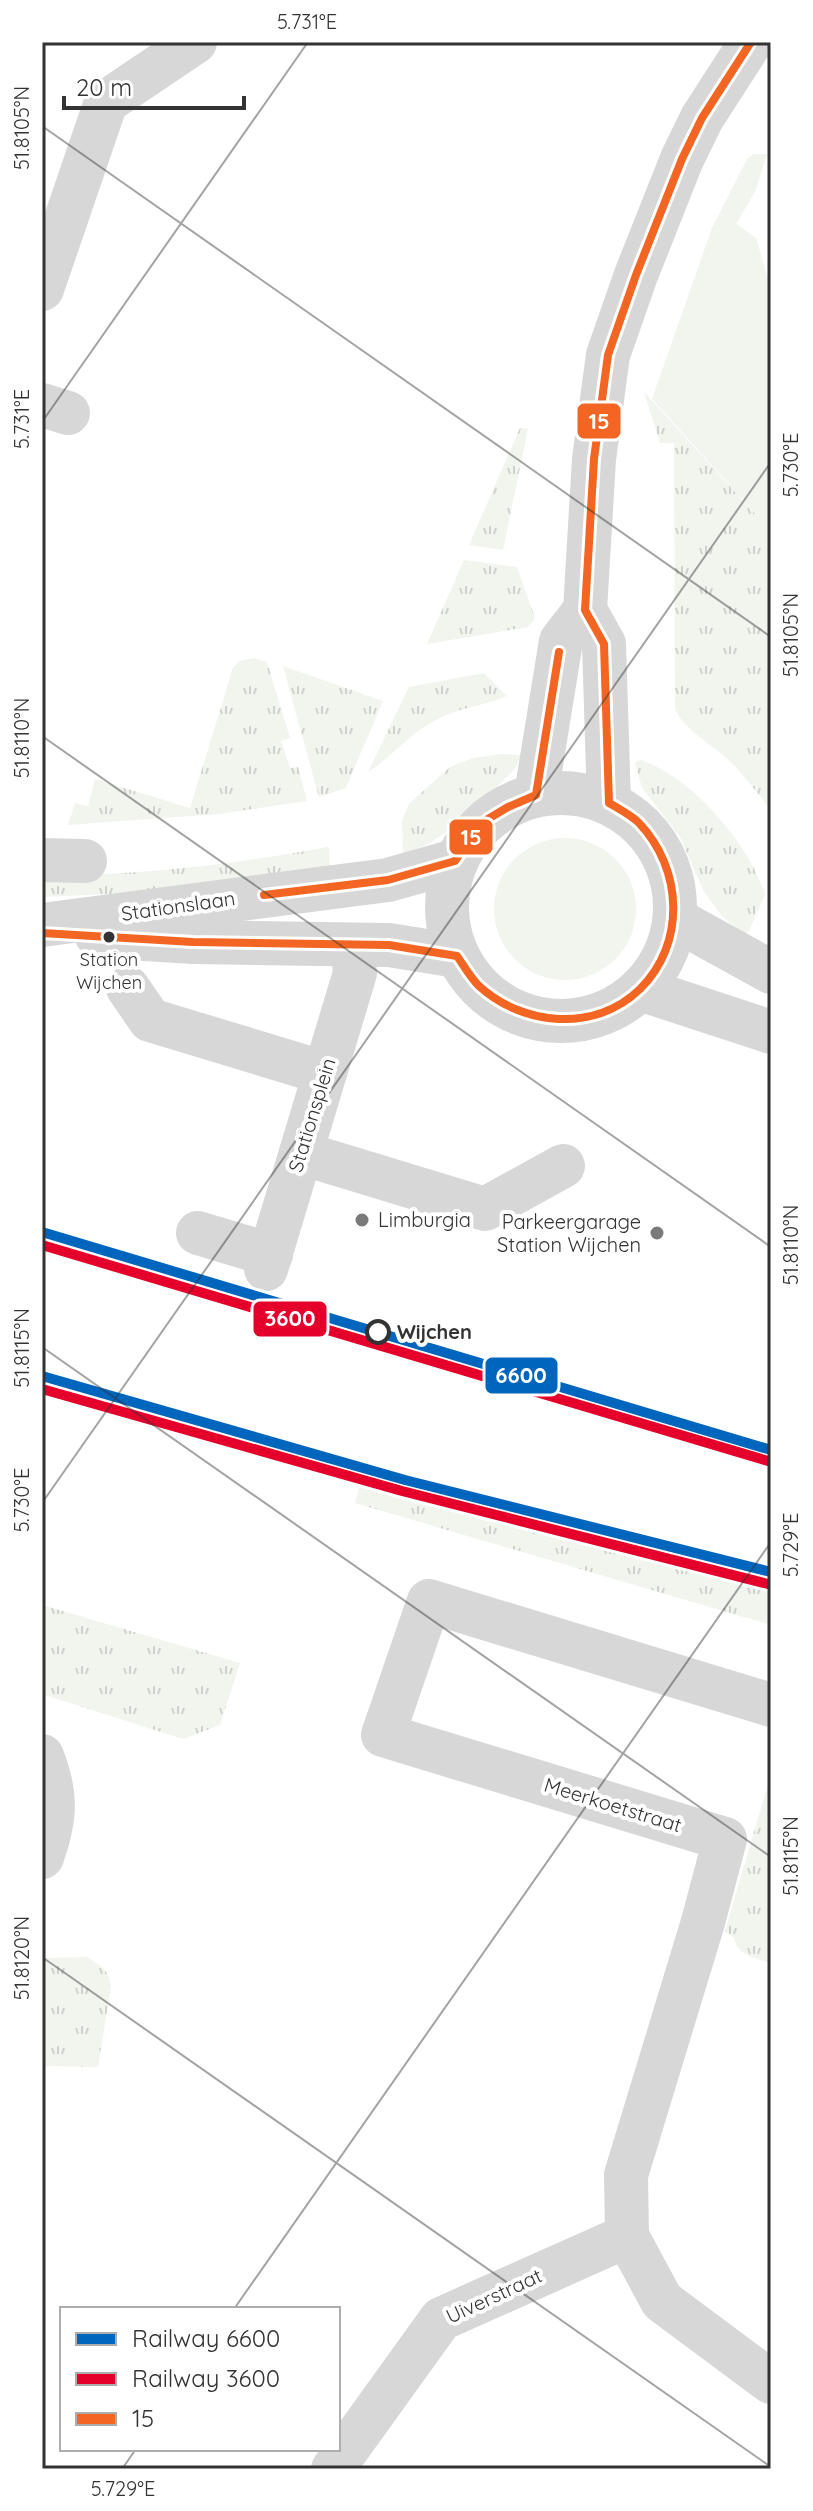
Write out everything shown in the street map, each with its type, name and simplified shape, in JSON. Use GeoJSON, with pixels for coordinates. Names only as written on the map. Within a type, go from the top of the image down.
{"type":"FeatureCollection","features":[{"type":"Feature","properties":{"kind":"street"},"geometry":{"type":"LineString","coordinates":[[42,289],[106,102],[195,42]]}},
{"type":"Feature","properties":{"kind":"street"},"geometry":{"type":"LineString","coordinates":[[609,803],[604,644],[585,610],[594,459],[608,355],[663,202],[682,159],[702,118],[751,42]]}},
{"type":"Feature","properties":{"kind":"street"},"geometry":{"type":"LineString","coordinates":[[536,795],[561,641],[585,610]]}},
{"type":"Feature","properties":{"kind":"street"},"geometry":{"type":"LineString","coordinates":[[573,793],[609,803],[638,822],[660,850],[673,883],[675,919],[664,957],[640,989],[610,1010],[576,1020],[540,1019],[506,1008],[478,985],[457,956],[447,925],[446,893],[455,861],[475,831],[502,807],[536,795],[573,793]]}},
{"type":"Feature","properties":{"kind":"street"},"geometry":{"type":"LineString","coordinates":[[42,860],[85,861]]}},
{"type":"Feature","properties":{"kind":"street","name":"Stationslaan"},"geometry":{"type":"LineString","coordinates":[[42,925],[388,880],[455,861]]}},
{"type":"Feature","properties":{"kind":"street"},"geometry":{"type":"LineString","coordinates":[[675,919],[771,972]]}},
{"type":"Feature","properties":{"kind":"street","name":"Stationslaan"},"geometry":{"type":"LineString","coordinates":[[42,933],[193,942],[389,945],[457,956]]}},
{"type":"Feature","properties":{"kind":"street","name":"Stationsplein"},"geometry":{"type":"LineString","coordinates":[[198,1233],[268,1262],[355,973],[354,961]]}},
{"type":"Feature","properties":{"kind":"street"},"geometry":{"type":"LineString","coordinates":[[128,988],[150,1020],[325,1073]]}},
{"type":"Feature","properties":{"kind":"street"},"geometry":{"type":"LineString","coordinates":[[640,989],[771,1032]]}},
{"type":"Feature","properties":{"kind":"street"},"geometry":{"type":"LineString","coordinates":[[301,1153],[485,1209],[563,1166]]}},
{"type":"Feature","properties":{"kind":"street","name":"Meerkoetstraat"},"geometry":{"type":"LineString","coordinates":[[771,1705],[429,1601],[383,1735],[725,1839],[626,2175],[627,2236],[662,2301],[771,2382]]}},
{"type":"Feature","properties":{"kind":"street"},"geometry":{"type":"LineString","coordinates":[[42,1756],[51,1778],[54,1801],[52,1826],[42,1857]]}},
{"type":"Feature","properties":{"kind":"street","name":"Uiverstraat"},"geometry":{"type":"LineString","coordinates":[[333,2469],[441,2319],[627,2236]]}},
{"type":"Feature","properties":{"kind":"green space"},"geometry":{"type":"Polygon","coordinates":[[[754,154],[767,154],[756,190],[736,224],[756,238],[771,290],[771,406],[768,407],[771,413],[771,531],[652,399],[712,228],[747,159],[754,154]]]}},
{"type":"Feature","properties":{"kind":"green space"},"geometry":{"type":"Polygon","coordinates":[[[644,392],[771,531],[771,810],[734,765],[692,731],[675,708],[674,443],[660,443],[644,392]]]}},
{"type":"Feature","properties":{"kind":"green space"},"geometry":{"type":"Polygon","coordinates":[[[520,428],[528,429],[503,550],[469,545],[520,428]]]}},
{"type":"Feature","properties":{"kind":"green space"},"geometry":{"type":"Polygon","coordinates":[[[464,560],[517,567],[535,618],[528,627],[427,644],[464,560]]]}},
{"type":"Feature","properties":{"kind":"green space"},"geometry":{"type":"Polygon","coordinates":[[[254,658],[267,662],[290,738],[281,741],[290,768],[298,767],[307,801],[219,814],[68,825],[75,803],[88,806],[95,779],[190,808],[233,668],[239,661],[254,658]]]}},
{"type":"Feature","properties":{"kind":"green space"},"geometry":{"type":"Polygon","coordinates":[[[283,666],[383,701],[346,788],[319,797],[283,666]]]}},
{"type":"Feature","properties":{"kind":"green space"},"geometry":{"type":"Polygon","coordinates":[[[484,673],[507,696],[434,721],[368,772],[409,687],[484,673]]]}},
{"type":"Feature","properties":{"kind":"green space"},"geometry":{"type":"Polygon","coordinates":[[[522,755],[514,770],[458,825],[403,855],[402,820],[409,804],[450,767],[473,758],[522,755]]]}},
{"type":"Feature","properties":{"kind":"green space"},"geometry":{"type":"Polygon","coordinates":[[[641,760],[680,781],[699,797],[746,854],[765,894],[749,931],[743,934],[722,916],[704,892],[680,837],[642,788],[635,762],[641,760]]]}},
{"type":"Feature","properties":{"kind":"green space"},"geometry":{"type":"Polygon","coordinates":[[[565,838],[592,843],[615,859],[631,882],[636,909],[631,936],[615,959],[592,975],[565,980],[538,975],[515,959],[499,936],[494,909],[499,882],[515,859],[538,843],[565,838]]]}},
{"type":"Feature","properties":{"kind":"green space"},"geometry":{"type":"Polygon","coordinates":[[[329,847],[330,871],[134,893],[42,897],[42,876],[185,868],[329,847]]]}},
{"type":"Feature","properties":{"kind":"green space"},"geometry":{"type":"Polygon","coordinates":[[[359,1487],[771,1591],[771,1625],[355,1503],[359,1487]]]}},
{"type":"Feature","properties":{"kind":"green space"},"geometry":{"type":"Polygon","coordinates":[[[42,1605],[240,1663],[220,1725],[183,1739],[42,1694],[42,1605]]]}},
{"type":"Feature","properties":{"kind":"green space"},"geometry":{"type":"Polygon","coordinates":[[[771,1774],[771,1963],[743,1953],[734,1938],[725,1931],[771,1774]]]}},
{"type":"Feature","properties":{"kind":"green space"},"geometry":{"type":"Polygon","coordinates":[[[87,1957],[106,1972],[111,1986],[98,2067],[42,2066],[42,1958],[87,1957]]]}},
{"type":"Feature","properties":{"kind":"rail line","name":"6600"},"geometry":{"type":"LineString","coordinates":[[42,1232],[771,1450]]}},
{"type":"Feature","properties":{"kind":"rail line","name":"3600"},"geometry":{"type":"LineString","coordinates":[[42,1245],[768,1461]]}},
{"type":"Feature","properties":{"kind":"rail line","name":"6600"},"geometry":{"type":"LineString","coordinates":[[42,1376],[405,1480],[771,1572]]}},
{"type":"Feature","properties":{"kind":"rail line","name":"3600"},"geometry":{"type":"LineString","coordinates":[[42,1389],[402,1491],[768,1584]]}},
{"type":"Feature","properties":{"kind":"transit line","name":"15"},"geometry":{"type":"LineString","coordinates":[[42,933],[193,942],[389,945],[457,956],[476,983],[497,999],[516,1010],[559,1019],[602,1013],[640,989],[655,971],[672,929],[671,884],[654,841],[636,820],[609,803],[604,644],[585,610],[594,459],[608,355],[636,275],[682,159],[702,118],[751,42]]}},
{"type":"Feature","properties":{"kind":"transit line","name":"15"},"geometry":{"type":"LineString","coordinates":[[264,895],[388,880],[455,861],[488,819],[536,795],[559,652]]}},
{"type":"Feature","properties":{"kind":"place","name":"Station Wijchen"},"geometry":{"type":"Point","coordinates":[109,937]}},
{"type":"Feature","properties":{"kind":"place","name":"Limburgia"},"geometry":{"type":"Point","coordinates":[362,1220]}},
{"type":"Feature","properties":{"kind":"place","name":"Parkeergarage Station Wijchen"},"geometry":{"type":"Point","coordinates":[657,1233]}},
{"type":"Feature","properties":{"kind":"place","name":"Wijchen"},"geometry":{"type":"Point","coordinates":[378,1332]}}]}
